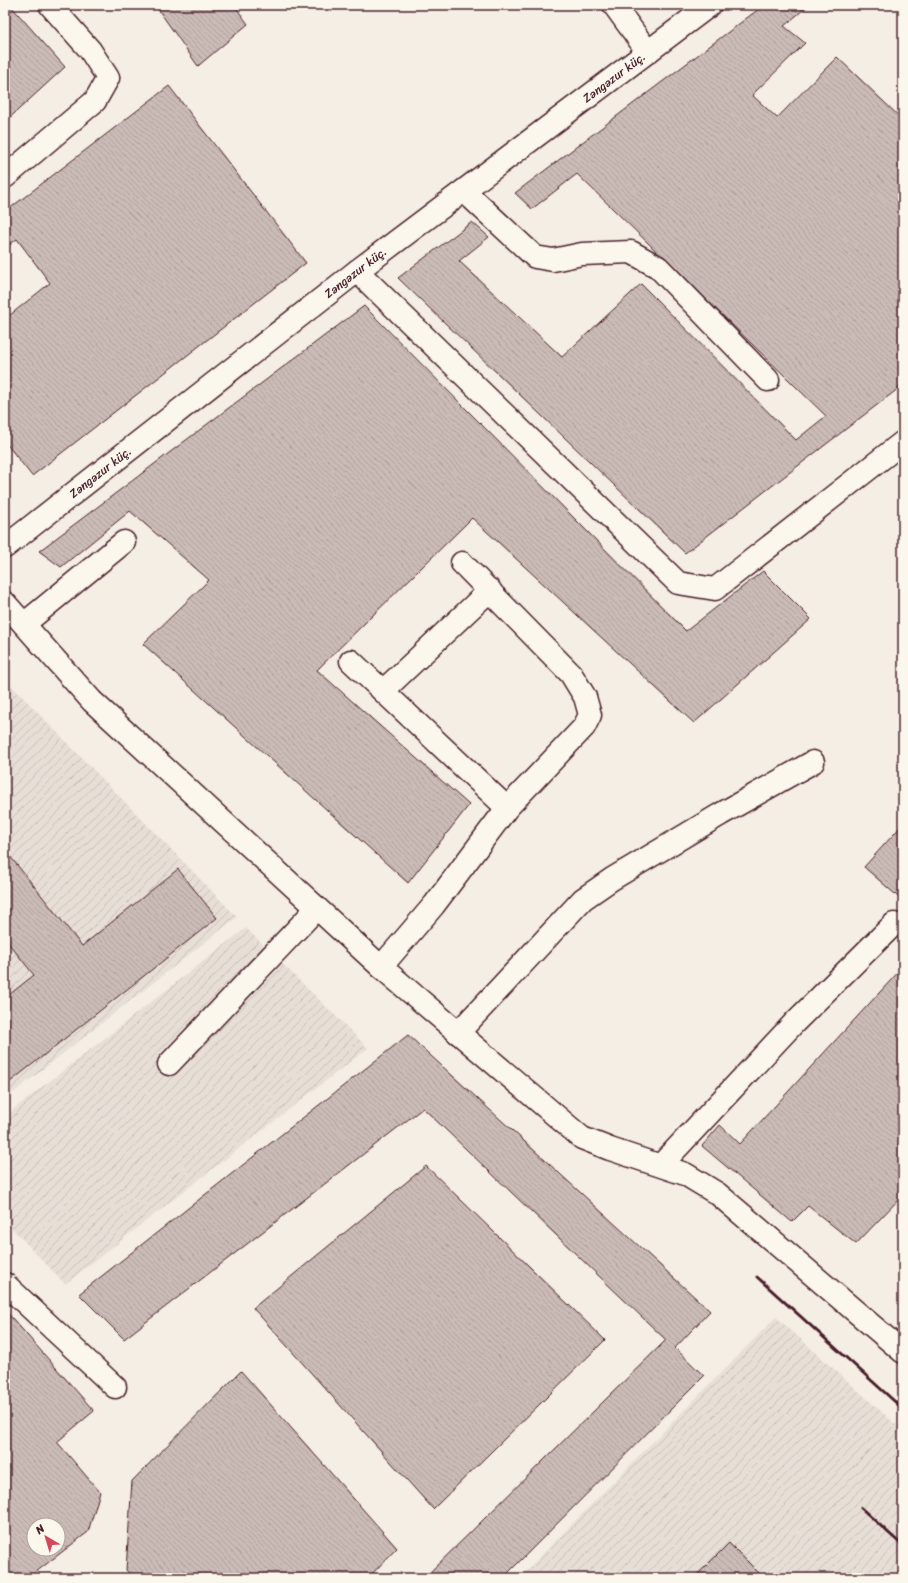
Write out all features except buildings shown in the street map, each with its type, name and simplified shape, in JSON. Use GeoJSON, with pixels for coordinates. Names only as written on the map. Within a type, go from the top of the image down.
{"type":"FeatureCollection","features":[{"type":"Feature","properties":{"kind":"street"},"geometry":{"type":"LineString","coordinates":[[5,177],[95,101],[108,78],[90,50],[50,5]]}},
{"type":"Feature","properties":{"kind":"street"},"geometry":{"type":"LineString","coordinates":[[614,5],[648,52]]}},
{"type":"Feature","properties":{"kind":"street","name":"Zəngəzur küç."},"geometry":{"type":"LineString","coordinates":[[5,547],[356,271],[710,5]]}},
{"type":"Feature","properties":{"kind":"street"},"geometry":{"type":"LineString","coordinates":[[464,191],[535,257],[553,260],[582,254],[632,252],[658,267],[768,380]]}},
{"type":"Feature","properties":{"kind":"street"},"geometry":{"type":"LineString","coordinates":[[356,271],[678,583],[715,589],[903,442]]}},
{"type":"Feature","properties":{"kind":"street"},"geometry":{"type":"LineString","coordinates":[[24,624],[124,542]]}},
{"type":"Feature","properties":{"kind":"street"},"geometry":{"type":"LineString","coordinates":[[381,967],[434,905],[507,808],[584,727],[590,715],[585,696],[571,674],[462,563]]}},
{"type":"Feature","properties":{"kind":"street"},"geometry":{"type":"LineString","coordinates":[[383,691],[490,590]]}},
{"type":"Feature","properties":{"kind":"street"},"geometry":{"type":"LineString","coordinates":[[5,604],[92,701],[381,967],[582,1138],[685,1174],[718,1194],[899,1340]]}},
{"type":"Feature","properties":{"kind":"street"},"geometry":{"type":"LineString","coordinates":[[351,661],[507,808]]}},
{"type":"Feature","properties":{"kind":"street"},"geometry":{"type":"LineString","coordinates":[[458,1033],[583,899],[612,879],[721,814],[813,762]]}},
{"type":"Feature","properties":{"kind":"street"},"geometry":{"type":"LineString","coordinates":[[169,1064],[317,908]]}},
{"type":"Feature","properties":{"kind":"street"},"geometry":{"type":"LineString","coordinates":[[661,1165],[795,1022],[894,924]]}},
{"type":"Feature","properties":{"kind":"street"},"geometry":{"type":"LineString","coordinates":[[5,1284],[115,1387]]}},
{"type":"Feature","properties":{"kind":"shaded area"},"geometry":{"type":"Polygon","coordinates":[[[5,679],[237,917],[5,1099],[5,679]]]}},
{"type":"Feature","properties":{"kind":"shaded area"},"geometry":{"type":"Polygon","coordinates":[[[246,928],[368,1048],[65,1284],[5,1221],[5,1116],[246,928]]]}},
{"type":"Feature","properties":{"kind":"shaded area"},"geometry":{"type":"Polygon","coordinates":[[[776,1317],[903,1431],[903,1578],[519,1578],[776,1317]]]}},
{"type":"Feature","properties":{"kind":"railway"},"geometry":{"type":"LineString","coordinates":[[757,1277],[903,1409]]}},
{"type":"Feature","properties":{"kind":"railway"},"geometry":{"type":"LineString","coordinates":[[861,1508],[903,1546]]}}]}
